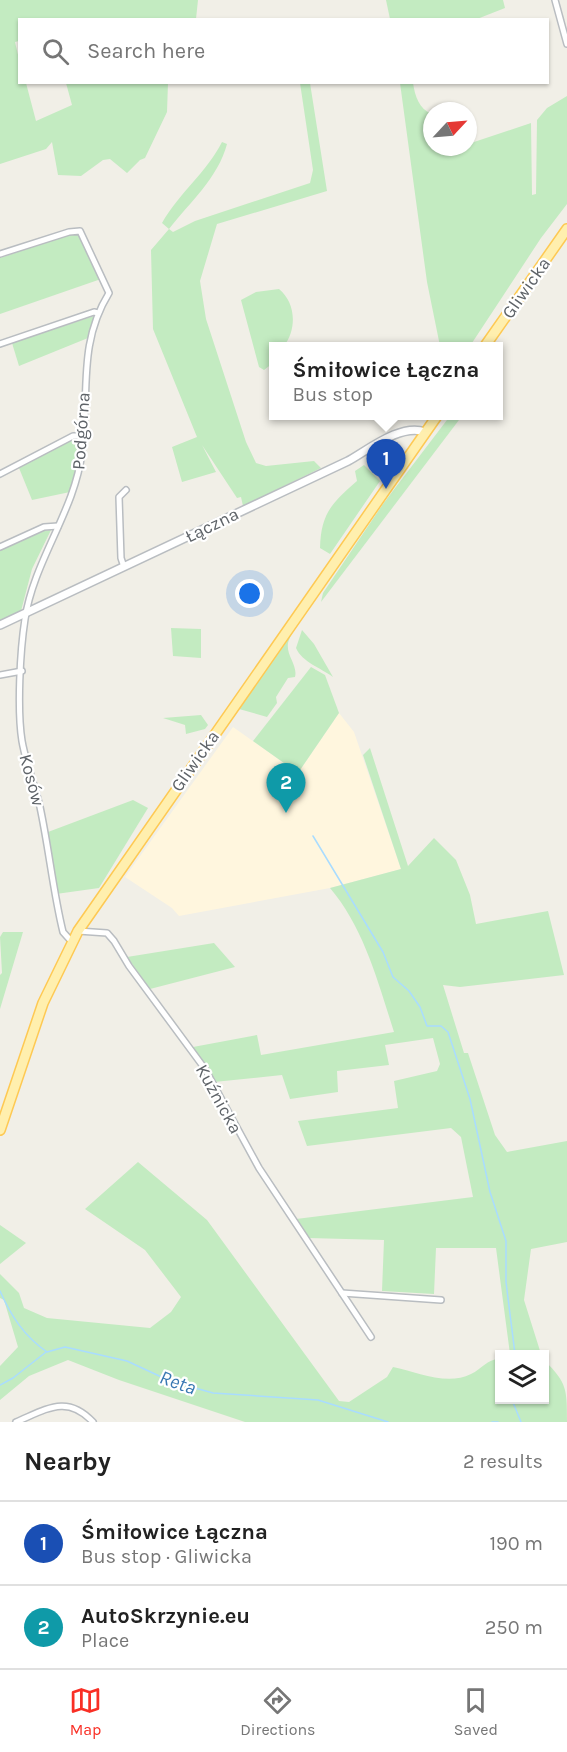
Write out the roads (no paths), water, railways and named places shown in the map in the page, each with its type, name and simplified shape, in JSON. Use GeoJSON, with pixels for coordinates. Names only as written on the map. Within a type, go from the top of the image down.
{"type":"FeatureCollection","features":[{"type":"Feature","properties":{"kind":"main road","name":"Gliwicka"},"geometry":{"type":"LineString","coordinates":[[488,342],[567,229]]}},
{"type":"Feature","properties":{"kind":"main road","name":"Gliwicka"},"geometry":{"type":"LineString","coordinates":[[1,1125],[39,1014],[78,931],[434,420]]}},
{"type":"Feature","properties":{"kind":"street"},"geometry":{"type":"LineString","coordinates":[[555,0],[567,44]]}},
{"type":"Feature","properties":{"kind":"street","name":"Podgórna"},"geometry":{"type":"LineString","coordinates":[[0,254],[69,232],[80,231],[109,292],[93,324],[84,374],[83,436],[77,482],[38,576],[27,612]]}},
{"type":"Feature","properties":{"kind":"street"},"geometry":{"type":"LineString","coordinates":[[0,344],[94,312],[98,313]]}},
{"type":"Feature","properties":{"kind":"street","name":"Łączna"},"geometry":{"type":"LineString","coordinates":[[0,625],[396,435],[415,430],[425,432]]}},
{"type":"Feature","properties":{"kind":"street"},"geometry":{"type":"LineString","coordinates":[[0,474],[73,436],[83,436]]}},
{"type":"Feature","properties":{"kind":"street"},"geometry":{"type":"LineString","coordinates":[[124,567],[121,558],[119,497],[126,490]]}},
{"type":"Feature","properties":{"kind":"street"},"geometry":{"type":"LineString","coordinates":[[0,547],[44,528],[58,526]]}},
{"type":"Feature","properties":{"kind":"street","name":"Kosów"},"geometry":{"type":"LineString","coordinates":[[27,612],[22,671],[22,738],[27,766],[40,805],[63,932],[72,942]]}},
{"type":"Feature","properties":{"kind":"street"},"geometry":{"type":"LineString","coordinates":[[0,675],[22,671]]}},
{"type":"Feature","properties":{"kind":"street","name":"Kuźnicka"},"geometry":{"type":"LineString","coordinates":[[78,931],[107,933],[114,941],[129,966],[205,1069],[248,1150],[371,1337]]}},
{"type":"Feature","properties":{"kind":"street"},"geometry":{"type":"LineString","coordinates":[[342,1293],[441,1300]]}},
{"type":"Feature","properties":{"kind":"street"},"geometry":{"type":"LineString","coordinates":[[16,1422],[49,1409],[71,1405],[81,1409],[93,1422]]}},
{"type":"Feature","properties":{"kind":"waterway"},"geometry":{"type":"LineString","coordinates":[[313,836],[383,952],[393,977],[409,991],[420,1007],[427,1026],[441,1026],[448,1032],[470,1099],[490,1192],[506,1241],[506,1282],[514,1350]]}},
{"type":"Feature","properties":{"kind":"waterway","name":"Reta"},"geometry":{"type":"LineString","coordinates":[[0,1291],[19,1325],[47,1352],[65,1347],[127,1361],[170,1381],[213,1393],[318,1400],[388,1422]]}},
{"type":"Feature","properties":{"kind":"waterway"},"geometry":{"type":"LineString","coordinates":[[0,1385],[13,1378],[46,1352]]}},
{"type":"Feature","properties":{"kind":"waterway"},"geometry":{"type":"LineString","coordinates":[[514,1404],[521,1422]]}},
{"type":"Feature","properties":{"kind":"waterway","name":"Reta"},"geometry":{"type":"LineString","coordinates":[[492,1422],[498,1422]]}},
{"type":"Feature","properties":{"kind":"place","name":"Śmiłowice Łączna"},"geometry":{"type":"Point","coordinates":[386,489]}},
{"type":"Feature","properties":{"kind":"place","name":"AutoSkrzynie.eu"},"geometry":{"type":"Point","coordinates":[286,813]}}]}
